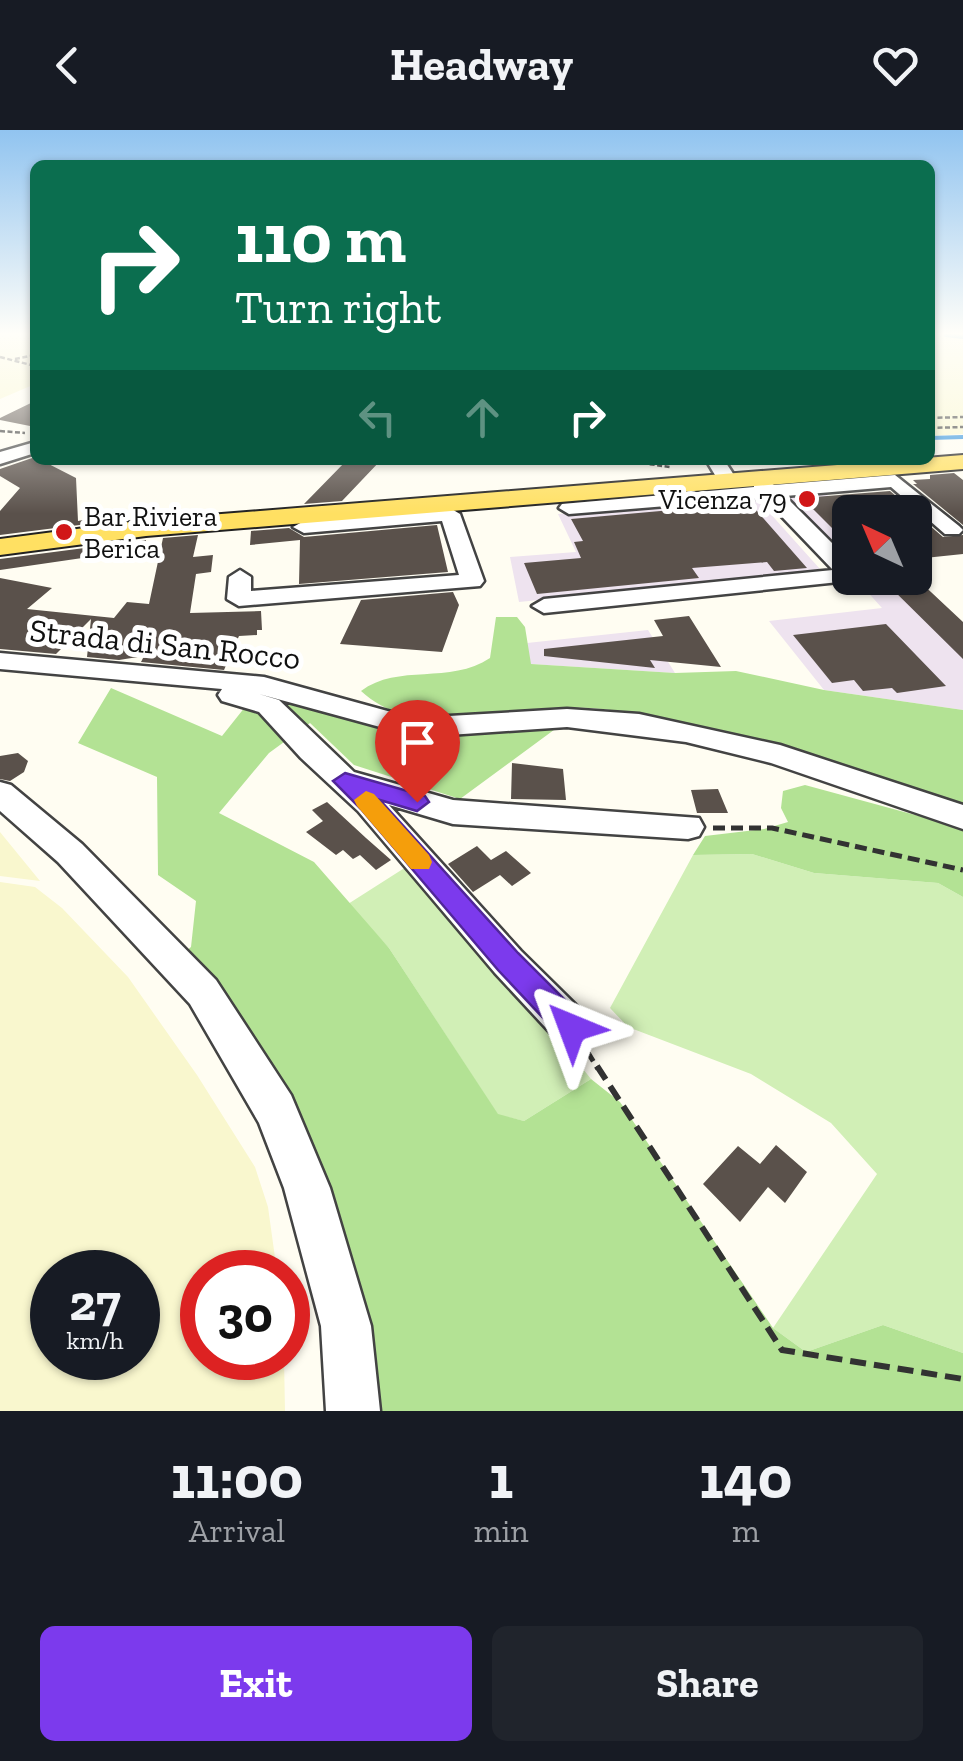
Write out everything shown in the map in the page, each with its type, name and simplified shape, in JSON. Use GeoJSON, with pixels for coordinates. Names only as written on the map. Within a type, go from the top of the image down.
{"type":"FeatureCollection","features":[{"type":"Feature","properties":{"kind":"main road"},"geometry":{"type":"LineString","coordinates":[[0,547],[146,528],[449,509],[721,470],[762,484],[963,462]]}},
{"type":"Feature","properties":{"kind":"street"},"geometry":{"type":"LineString","coordinates":[[0,458],[30,448]]}},
{"type":"Feature","properties":{"kind":"street"},"geometry":{"type":"LineString","coordinates":[[825,479],[895,480],[952,530]]}},
{"type":"Feature","properties":{"kind":"street"},"geometry":{"type":"LineString","coordinates":[[569,508],[762,484],[832,556]]}},
{"type":"Feature","properties":{"kind":"street"},"geometry":{"type":"LineString","coordinates":[[240,577],[239,599],[472,581],[449,509],[304,526]]}},
{"type":"Feature","properties":{"kind":"street"},"geometry":{"type":"LineString","coordinates":[[544,606],[832,578]]}},
{"type":"Feature","properties":{"kind":"street"},"geometry":{"type":"LineString","coordinates":[[780,598],[832,593]]}},
{"type":"Feature","properties":{"kind":"street","name":"Strada di San Rocco"},"geometry":{"type":"LineString","coordinates":[[0,661],[280,689],[396,724],[433,727],[562,718],[642,725],[768,753],[963,817]]}},
{"type":"Feature","properties":{"kind":"street"},"geometry":{"type":"LineString","coordinates":[[166,678],[268,706],[369,803],[508,962],[572,1028]]}},
{"type":"Feature","properties":{"kind":"street"},"geometry":{"type":"LineString","coordinates":[[345,781],[453,812],[688,828]]}},
{"type":"Feature","properties":{"kind":"street"},"geometry":{"type":"LineString","coordinates":[[0,793],[70,853],[180,965],[203,992],[276,1110],[308,1188],[346,1326],[353,1411]]}},
{"type":"Feature","properties":{"kind":"path"},"geometry":{"type":"LineString","coordinates":[[935,418],[963,417]]}},
{"type":"Feature","properties":{"kind":"path"},"geometry":{"type":"LineString","coordinates":[[935,428],[963,427]]}},
{"type":"Feature","properties":{"kind":"path"},"geometry":{"type":"LineString","coordinates":[[0,431],[30,433]]}},
{"type":"Feature","properties":{"kind":"path"},"geometry":{"type":"LineString","coordinates":[[688,828],[772,828],[963,870]]}},
{"type":"Feature","properties":{"kind":"path"},"geometry":{"type":"LineString","coordinates":[[572,1028],[782,1350],[963,1379]]}},
{"type":"Feature","properties":{"kind":"shaded area"},"geometry":{"type":"Polygon","coordinates":[[[935,395],[963,395],[963,434],[935,436],[935,395]]]}},
{"type":"Feature","properties":{"kind":"shaded area"},"geometry":{"type":"Polygon","coordinates":[[[823,491],[832,499],[832,552],[784,495],[823,491]]]}},
{"type":"Feature","properties":{"kind":"shaded area"},"geometry":{"type":"Polygon","coordinates":[[[759,501],[820,569],[817,572],[519,602],[510,557],[576,552],[558,514],[759,501]]]}},
{"type":"Feature","properties":{"kind":"shaded area"},"geometry":{"type":"Polygon","coordinates":[[[932,594],[963,624],[963,710],[824,690],[769,621],[882,608],[870,595],[932,594]]]}},
{"type":"Feature","properties":{"kind":"shaded area"},"geometry":{"type":"Polygon","coordinates":[[[648,630],[675,673],[530,664],[527,643],[648,630]]]}},
{"type":"Feature","properties":{"kind":"shaded area"},"geometry":{"type":"Polygon","coordinates":[[[0,832],[40,881],[0,876],[0,832]]]}},
{"type":"Feature","properties":{"kind":"shaded area"},"geometry":{"type":"Polygon","coordinates":[[[0,882],[35,887],[62,908],[128,977],[255,1167],[268,1207],[274,1250],[180,1250],[180,1380],[284,1380],[285,1411],[0,1411],[0,882]]]}},
{"type":"Feature","properties":{"kind":"green space"},"geometry":{"type":"Polygon","coordinates":[[[496,617],[517,617],[525,627],[531,664],[675,673],[736,671],[824,690],[963,710],[963,806],[796,754],[629,713],[561,709],[441,720],[385,707],[361,691],[391,678],[458,671],[490,658],[496,617]]]}},
{"type":"Feature","properties":{"kind":"green space"},"geometry":{"type":"Polygon","coordinates":[[[111,688],[222,736],[257,692],[429,733],[562,724],[460,799],[354,765],[310,723],[269,753],[219,813],[314,862],[389,948],[498,1114],[524,1121],[591,1079],[620,1102],[773,1328],[806,1352],[883,1325],[963,1353],[963,1411],[352,1411],[329,1252],[176,959],[191,947],[196,901],[158,875],[157,777],[78,743],[111,688]]]}},
{"type":"Feature","properties":{"kind":"green space"},"geometry":{"type":"Polygon","coordinates":[[[805,785],[963,828],[963,897],[938,883],[814,873],[752,854],[693,855],[705,836],[788,822],[781,808],[783,791],[805,785]]]}},
{"type":"Feature","properties":{"kind":"green space"},"geometry":{"type":"Polygon","coordinates":[[[752,854],[814,873],[938,883],[963,897],[963,1353],[883,1325],[806,1352],[773,1328],[877,1174],[831,1123],[751,1074],[628,1027],[610,1008],[693,855],[752,854]]]}},
{"type":"Feature","properties":{"kind":"green space"},"geometry":{"type":"Polygon","coordinates":[[[417,860],[591,1079],[524,1121],[498,1115],[389,948],[348,904],[417,860]]]}},
{"type":"Feature","properties":{"kind":"building"},"geometry":{"type":"Polygon","coordinates":[[[30,403],[30,426],[0,418],[30,403]]]}},
{"type":"Feature","properties":{"kind":"building"},"geometry":{"type":"Polygon","coordinates":[[[30,459],[30,465],[51,465],[76,478],[78,521],[118,513],[119,520],[0,535],[0,511],[20,488],[0,476],[0,469],[30,459]]]}},
{"type":"Feature","properties":{"kind":"building"},"geometry":{"type":"Polygon","coordinates":[[[342,465],[376,465],[342,501],[304,504],[342,465]]]}},
{"type":"Feature","properties":{"kind":"building"},"geometry":{"type":"Polygon","coordinates":[[[954,473],[963,480],[963,525],[932,500],[932,495],[913,484],[917,484],[913,480],[930,479],[930,475],[954,473]]]}},
{"type":"Feature","properties":{"kind":"building"},"geometry":{"type":"Polygon","coordinates":[[[890,491],[895,495],[840,495],[890,491]]]}},
{"type":"Feature","properties":{"kind":"building"},"geometry":{"type":"Polygon","coordinates":[[[832,496],[832,528],[802,498],[832,496]]]}},
{"type":"Feature","properties":{"kind":"building"},"geometry":{"type":"Polygon","coordinates":[[[750,503],[807,568],[774,571],[767,562],[692,568],[699,578],[537,594],[524,563],[581,558],[574,542],[583,541],[571,519],[750,503]]]}},
{"type":"Feature","properties":{"kind":"building"},"geometry":{"type":"Polygon","coordinates":[[[437,525],[448,572],[299,584],[300,540],[250,545],[251,531],[289,528],[304,537],[437,525]]]}},
{"type":"Feature","properties":{"kind":"building"},"geometry":{"type":"Polygon","coordinates":[[[932,528],[943,537],[963,535],[963,554],[932,557],[932,528]]]}},
{"type":"Feature","properties":{"kind":"building"},"geometry":{"type":"Polygon","coordinates":[[[198,535],[193,557],[213,555],[211,572],[196,574],[190,613],[261,611],[262,630],[257,630],[257,635],[239,636],[224,670],[141,662],[144,656],[119,660],[87,657],[91,619],[56,654],[0,649],[0,578],[52,588],[27,609],[114,618],[127,602],[149,604],[163,538],[198,535]]]}},
{"type":"Feature","properties":{"kind":"building"},"geometry":{"type":"Polygon","coordinates":[[[146,540],[144,549],[0,570],[0,559],[146,540]]]}},
{"type":"Feature","properties":{"kind":"building"},"geometry":{"type":"Polygon","coordinates":[[[453,592],[459,605],[442,652],[340,644],[361,600],[453,592]]]}},
{"type":"Feature","properties":{"kind":"building"},"geometry":{"type":"Polygon","coordinates":[[[932,593],[963,622],[963,659],[898,595],[932,593]]]}},
{"type":"Feature","properties":{"kind":"building"},"geometry":{"type":"Polygon","coordinates":[[[689,616],[721,667],[650,660],[655,668],[544,656],[544,649],[663,636],[654,620],[689,616]]]}},
{"type":"Feature","properties":{"kind":"building"},"geometry":{"type":"Polygon","coordinates":[[[886,624],[946,686],[897,693],[892,688],[863,691],[854,680],[832,683],[793,635],[886,624]]]}},
{"type":"Feature","properties":{"kind":"building"},"geometry":{"type":"Polygon","coordinates":[[[18,753],[28,761],[24,772],[10,781],[0,779],[0,756],[18,753]]]}},
{"type":"Feature","properties":{"kind":"building"},"geometry":{"type":"Polygon","coordinates":[[[512,763],[563,769],[566,800],[511,799],[512,763]]]}},
{"type":"Feature","properties":{"kind":"building"},"geometry":{"type":"Polygon","coordinates":[[[718,789],[728,813],[697,813],[691,790],[718,789]]]}},
{"type":"Feature","properties":{"kind":"building"},"geometry":{"type":"Polygon","coordinates":[[[327,802],[391,860],[376,870],[360,855],[353,859],[343,850],[336,855],[306,832],[323,821],[312,810],[327,802]]]}},
{"type":"Feature","properties":{"kind":"building"},"geometry":{"type":"Polygon","coordinates":[[[477,846],[491,860],[506,851],[531,873],[512,886],[500,875],[473,892],[448,864],[477,846]]]}},
{"type":"Feature","properties":{"kind":"building"},"geometry":{"type":"Polygon","coordinates":[[[776,1145],[807,1172],[785,1203],[768,1187],[740,1222],[703,1184],[738,1146],[760,1164],[776,1145]]]}},
{"type":"Feature","properties":{"kind":"waterway"},"geometry":{"type":"LineString","coordinates":[[935,438],[963,437]]}},
{"type":"Feature","properties":{"kind":"slow traffic"},"geometry":{"type":"LineString","coordinates":[[366,800],[420,862]]}},
{"type":"Feature","properties":{"kind":"place","name":"Vicenza 79"},"geometry":{"type":"Point","coordinates":[807,499]}},
{"type":"Feature","properties":{"kind":"place","name":"Bar Riviera Berica"},"geometry":{"type":"Point","coordinates":[64,532]}},
{"type":"Feature","properties":{"kind":"route"},"geometry":{"type":"LineString","coordinates":[[417,802],[345,781],[572,1028]]}}]}
